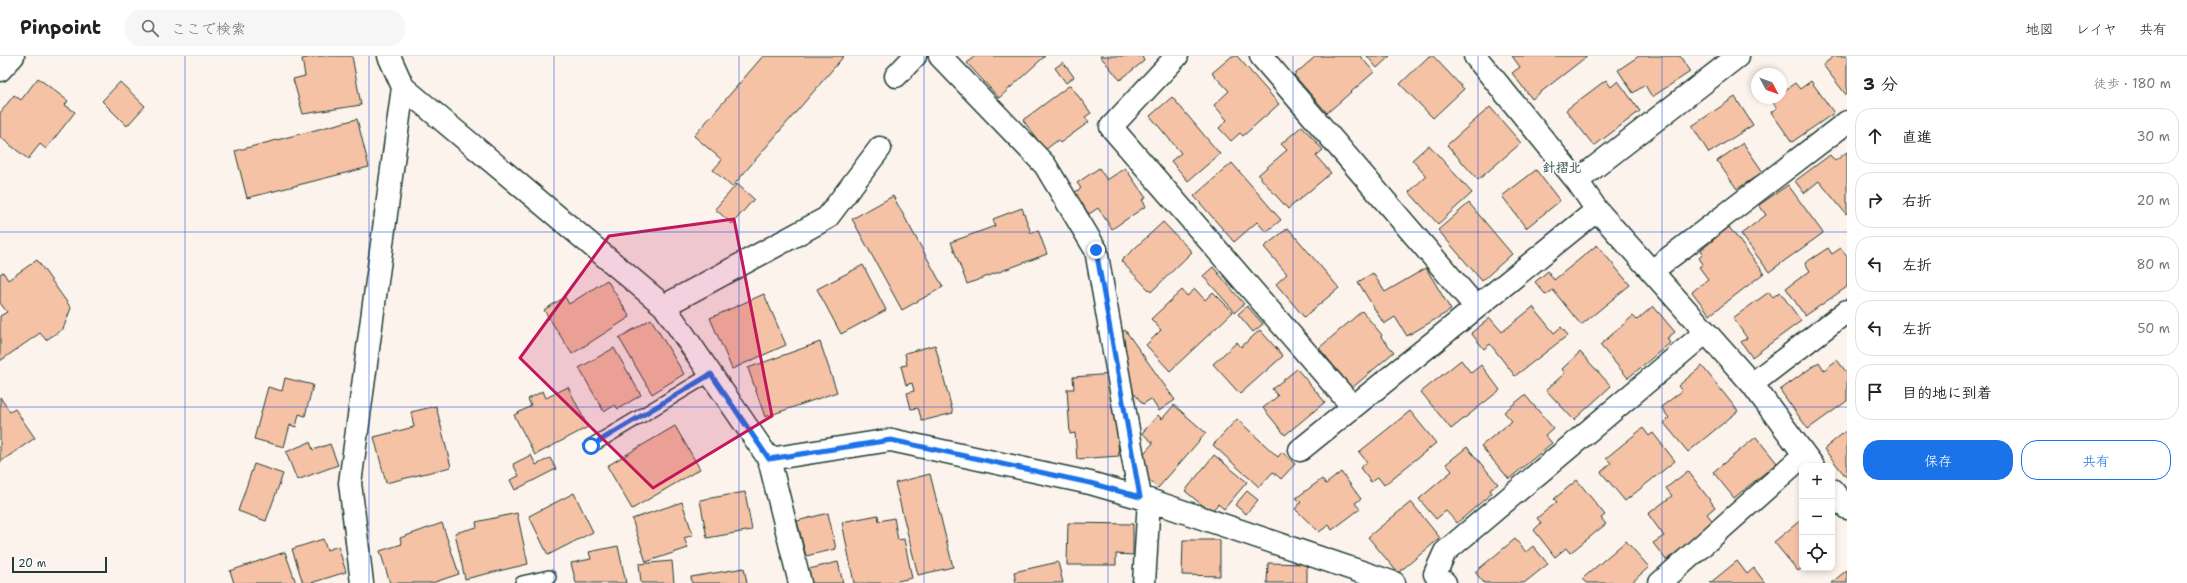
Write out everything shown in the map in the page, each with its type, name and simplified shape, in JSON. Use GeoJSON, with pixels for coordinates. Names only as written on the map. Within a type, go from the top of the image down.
{"type":"FeatureCollection","features":[{"type":"Feature","properties":{"kind":"street"},"geometry":{"type":"LineString","coordinates":[[0,70],[13,56]]}},
{"type":"Feature","properties":{"kind":"street"},"geometry":{"type":"LineString","coordinates":[[389,56],[403,87],[664,306],[769,459],[800,583]]}},
{"type":"Feature","properties":{"kind":"street"},"geometry":{"type":"LineString","coordinates":[[896,76],[915,56]]}},
{"type":"Feature","properties":{"kind":"street"},"geometry":{"type":"LineString","coordinates":[[940,56],[1045,165],[1096,250],[1145,499],[1144,583]]}},
{"type":"Feature","properties":{"kind":"street"},"geometry":{"type":"LineString","coordinates":[[1177,56],[1111,127],[1353,407]]}},
{"type":"Feature","properties":{"kind":"street"},"geometry":{"type":"LineString","coordinates":[[1261,56],[1476,307]]}},
{"type":"Feature","properties":{"kind":"street"},"geometry":{"type":"LineString","coordinates":[[1475,56],[1577,181],[1597,210],[1752,384],[1808,460],[1660,583]]}},
{"type":"Feature","properties":{"kind":"street"},"geometry":{"type":"LineString","coordinates":[[1577,181],[1726,59]]}},
{"type":"Feature","properties":{"kind":"street"},"geometry":{"type":"LineString","coordinates":[[362,583],[350,483],[403,87]]}},
{"type":"Feature","properties":{"kind":"street"},"geometry":{"type":"LineString","coordinates":[[1652,271],[1847,122]]}},
{"type":"Feature","properties":{"kind":"street"},"geometry":{"type":"LineString","coordinates":[[664,306],[827,218],[880,148]]}},
{"type":"Feature","properties":{"kind":"street"},"geometry":{"type":"LineString","coordinates":[[1300,450],[1597,210]]}},
{"type":"Feature","properties":{"kind":"street"},"geometry":{"type":"LineString","coordinates":[[1752,384],[1847,311]]}},
{"type":"Feature","properties":{"kind":"street"},"geometry":{"type":"LineString","coordinates":[[1445,583],[1435,574],[1445,552],[1706,332]]}},
{"type":"Feature","properties":{"kind":"street"},"geometry":{"type":"LineString","coordinates":[[769,459],[891,440],[1090,483],[1145,499],[1394,583]]}},
{"type":"Feature","properties":{"kind":"street"},"geometry":{"type":"LineString","coordinates":[[1835,494],[1847,508]]}},
{"type":"Feature","properties":{"kind":"lane"},"geometry":{"type":"LineString","coordinates":[[591,446],[711,374]]}},
{"type":"Feature","properties":{"kind":"lane"},"geometry":{"type":"LineString","coordinates":[[522,583],[549,577]]}},
{"type":"Feature","properties":{"kind":"highlighted area"},"geometry":{"type":"Polygon","coordinates":[[[734,219],[772,416],[653,488],[520,358],[609,236],[734,219]]]}},
{"type":"Feature","properties":{"kind":"building"},"geometry":{"type":"Polygon","coordinates":[[[317,56],[352,56],[361,105],[303,114],[293,79],[305,76],[302,59],[317,56]]]}},
{"type":"Feature","properties":{"kind":"building"},"geometry":{"type":"Polygon","coordinates":[[[763,56],[844,56],[732,187],[713,170],[722,160],[694,136],[763,56]]]}},
{"type":"Feature","properties":{"kind":"building"},"geometry":{"type":"Polygon","coordinates":[[[975,56],[1045,56],[999,98],[967,63],[975,56]]]}},
{"type":"Feature","properties":{"kind":"building"},"geometry":{"type":"Polygon","coordinates":[[[1100,56],[1142,56],[1144,61],[1120,80],[1100,56]]]}},
{"type":"Feature","properties":{"kind":"building"},"geometry":{"type":"Polygon","coordinates":[[[1232,56],[1237,56],[1279,104],[1243,136],[1240,133],[1231,141],[1219,128],[1227,120],[1214,105],[1229,91],[1212,73],[1232,56]]]}},
{"type":"Feature","properties":{"kind":"building"},"geometry":{"type":"Polygon","coordinates":[[[1316,56],[1360,56],[1374,72],[1327,113],[1294,75],[1316,56]]]}},
{"type":"Feature","properties":{"kind":"building"},"geometry":{"type":"Polygon","coordinates":[[[1367,56],[1390,56],[1377,68],[1367,56]]]}},
{"type":"Feature","properties":{"kind":"building"},"geometry":{"type":"Polygon","coordinates":[[[1429,56],[1433,56],[1464,89],[1433,118],[1400,84],[1429,56]]]}},
{"type":"Feature","properties":{"kind":"building"},"geometry":{"type":"Polygon","coordinates":[[[1512,56],[1586,57],[1532,99],[1512,73],[1520,67],[1512,56]]]}},
{"type":"Feature","properties":{"kind":"building"},"geometry":{"type":"Polygon","coordinates":[[[1639,56],[1680,56],[1690,72],[1652,97],[1645,85],[1633,93],[1618,70],[1639,56]]]}},
{"type":"Feature","properties":{"kind":"building"},"geometry":{"type":"Polygon","coordinates":[[[1834,56],[1847,56],[1847,96],[1823,65],[1834,56]]]}},
{"type":"Feature","properties":{"kind":"building"},"geometry":{"type":"Polygon","coordinates":[[[1063,62],[1074,77],[1066,83],[1055,68],[1063,62]]]}},
{"type":"Feature","properties":{"kind":"building"},"geometry":{"type":"Polygon","coordinates":[[[38,78],[68,101],[65,105],[75,112],[46,149],[40,144],[28,159],[0,137],[0,113],[14,95],[21,100],[38,78]]]}},
{"type":"Feature","properties":{"kind":"building"},"geometry":{"type":"Polygon","coordinates":[[[1606,80],[1611,87],[1618,81],[1640,111],[1594,146],[1566,110],[1606,80]]]}},
{"type":"Feature","properties":{"kind":"building"},"geometry":{"type":"Polygon","coordinates":[[[1811,81],[1834,113],[1792,142],[1771,112],[1777,108],[1774,104],[1787,104],[1787,89],[1795,83],[1800,89],[1811,81]]]}},
{"type":"Feature","properties":{"kind":"building"},"geometry":{"type":"Polygon","coordinates":[[[120,82],[145,106],[127,126],[102,101],[120,82]]]}},
{"type":"Feature","properties":{"kind":"building"},"geometry":{"type":"Polygon","coordinates":[[[1070,85],[1091,113],[1085,117],[1089,122],[1060,143],[1058,140],[1045,150],[1023,120],[1070,85]]]}},
{"type":"Feature","properties":{"kind":"building"},"geometry":{"type":"Polygon","coordinates":[[[1172,97],[1220,154],[1188,181],[1171,161],[1181,153],[1150,116],[1172,97]]]}},
{"type":"Feature","properties":{"kind":"building"},"geometry":{"type":"Polygon","coordinates":[[[1735,97],[1753,125],[1709,153],[1692,126],[1735,97]]]}},
{"type":"Feature","properties":{"kind":"building"},"geometry":{"type":"Polygon","coordinates":[[[1490,107],[1521,143],[1478,180],[1447,145],[1490,107]]]}},
{"type":"Feature","properties":{"kind":"building"},"geometry":{"type":"Polygon","coordinates":[[[357,119],[369,167],[247,198],[235,151],[357,119]]]}},
{"type":"Feature","properties":{"kind":"building"},"geometry":{"type":"Polygon","coordinates":[[[1302,126],[1323,150],[1316,156],[1331,173],[1288,209],[1258,175],[1287,150],[1281,144],[1302,126]]]}},
{"type":"Feature","properties":{"kind":"building"},"geometry":{"type":"Polygon","coordinates":[[[1743,143],[1763,172],[1737,189],[1717,161],[1743,143]]]}},
{"type":"Feature","properties":{"kind":"building"},"geometry":{"type":"Polygon","coordinates":[[[1429,145],[1472,193],[1438,224],[1409,192],[1426,176],[1412,160],[1429,145]]]}},
{"type":"Feature","properties":{"kind":"building"},"geometry":{"type":"Polygon","coordinates":[[[1847,152],[1846,214],[1819,181],[1804,193],[1795,181],[1830,155],[1835,161],[1847,152]]]}},
{"type":"Feature","properties":{"kind":"building"},"geometry":{"type":"Polygon","coordinates":[[[1232,163],[1281,220],[1266,232],[1257,222],[1234,242],[1194,196],[1232,163]]]}},
{"type":"Feature","properties":{"kind":"building"},"geometry":{"type":"Polygon","coordinates":[[[1099,168],[1107,180],[1125,168],[1146,198],[1142,200],[1146,206],[1112,229],[1098,208],[1089,214],[1074,193],[1081,188],[1077,183],[1099,168]]]}},
{"type":"Feature","properties":{"kind":"building"},"geometry":{"type":"Polygon","coordinates":[[[1536,170],[1560,201],[1526,228],[1502,196],[1536,170]]]}},
{"type":"Feature","properties":{"kind":"building"},"geometry":{"type":"Polygon","coordinates":[[[737,184],[754,199],[732,224],[715,209],[737,184]]]}},
{"type":"Feature","properties":{"kind":"building"},"geometry":{"type":"Polygon","coordinates":[[[1788,185],[1823,233],[1769,272],[1741,234],[1766,215],[1759,205],[1788,185]]]}},
{"type":"Feature","properties":{"kind":"building"},"geometry":{"type":"Polygon","coordinates":[[[893,196],[943,287],[902,310],[852,219],[893,196]]]}},
{"type":"Feature","properties":{"kind":"building"},"geometry":{"type":"Polygon","coordinates":[[[1469,203],[1512,254],[1482,281],[1438,230],[1469,203]]]}},
{"type":"Feature","properties":{"kind":"building"},"geometry":{"type":"Polygon","coordinates":[[[1022,208],[1031,233],[1038,230],[1047,254],[967,284],[951,242],[995,226],[993,219],[1022,208]]]}},
{"type":"Feature","properties":{"kind":"building"},"geometry":{"type":"Polygon","coordinates":[[[1163,222],[1192,252],[1151,292],[1121,261],[1163,222]]]}},
{"type":"Feature","properties":{"kind":"building"},"geometry":{"type":"Polygon","coordinates":[[[1729,227],[1764,273],[1710,315],[1692,292],[1708,279],[1699,267],[1703,264],[1699,258],[1703,254],[1701,250],[1729,227]]]}},
{"type":"Feature","properties":{"kind":"building"},"geometry":{"type":"Polygon","coordinates":[[[1288,228],[1339,288],[1304,317],[1276,284],[1287,274],[1264,247],[1288,228]]]}},
{"type":"Feature","properties":{"kind":"building"},"geometry":{"type":"Polygon","coordinates":[[[1597,245],[1630,285],[1581,325],[1553,290],[1546,295],[1535,282],[1548,271],[1554,280],[1597,245]]]}},
{"type":"Feature","properties":{"kind":"building"},"geometry":{"type":"Polygon","coordinates":[[[1828,248],[1832,254],[1841,248],[1847,257],[1847,287],[1805,316],[1786,288],[1810,271],[1805,263],[1828,248]]]}},
{"type":"Feature","properties":{"kind":"building"},"geometry":{"type":"Polygon","coordinates":[[[37,260],[71,308],[63,329],[46,340],[40,333],[0,361],[0,316],[7,312],[0,303],[0,274],[3,272],[8,280],[37,260]]]}},
{"type":"Feature","properties":{"kind":"building"},"geometry":{"type":"Polygon","coordinates":[[[863,265],[886,310],[841,334],[817,289],[863,265]]]}},
{"type":"Feature","properties":{"kind":"building"},"geometry":{"type":"Polygon","coordinates":[[[1213,267],[1244,304],[1235,312],[1203,276],[1213,267]]]}},
{"type":"Feature","properties":{"kind":"building"},"geometry":{"type":"Polygon","coordinates":[[[1426,268],[1451,310],[1407,336],[1395,317],[1384,324],[1358,282],[1373,273],[1385,292],[1426,268]]]}},
{"type":"Feature","properties":{"kind":"building"},"geometry":{"type":"Polygon","coordinates":[[[607,280],[630,317],[572,354],[544,310],[565,297],[569,304],[607,280]]]}},
{"type":"Feature","properties":{"kind":"building"},"geometry":{"type":"Polygon","coordinates":[[[1195,289],[1205,300],[1213,292],[1233,312],[1170,371],[1146,345],[1161,330],[1151,319],[1182,290],[1187,296],[1195,289]]]}},
{"type":"Feature","properties":{"kind":"building"},"geometry":{"type":"Polygon","coordinates":[[[1769,292],[1773,297],[1780,292],[1801,321],[1752,357],[1741,342],[1747,338],[1733,318],[1769,292]]]}},
{"type":"Feature","properties":{"kind":"building"},"geometry":{"type":"Polygon","coordinates":[[[764,294],[786,345],[732,369],[710,318],[764,294]]]}},
{"type":"Feature","properties":{"kind":"building"},"geometry":{"type":"Polygon","coordinates":[[[1247,306],[1263,324],[1253,332],[1238,314],[1247,306]]]}},
{"type":"Feature","properties":{"kind":"building"},"geometry":{"type":"Polygon","coordinates":[[[1653,306],[1675,332],[1667,338],[1670,343],[1628,378],[1600,345],[1633,316],[1637,320],[1653,306]]]}},
{"type":"Feature","properties":{"kind":"building"},"geometry":{"type":"Polygon","coordinates":[[[1533,307],[1554,333],[1561,327],[1568,335],[1515,376],[1490,344],[1484,349],[1471,333],[1490,318],[1502,332],[1533,307]]]}},
{"type":"Feature","properties":{"kind":"building"},"geometry":{"type":"Polygon","coordinates":[[[1362,311],[1394,352],[1352,388],[1319,348],[1362,311]]]}},
{"type":"Feature","properties":{"kind":"building"},"geometry":{"type":"Polygon","coordinates":[[[651,319],[684,374],[652,394],[619,338],[651,319]]]}},
{"type":"Feature","properties":{"kind":"building"},"geometry":{"type":"Polygon","coordinates":[[[1125,330],[1175,400],[1159,411],[1151,399],[1143,404],[1133,392],[1121,333],[1125,330]]]}},
{"type":"Feature","properties":{"kind":"building"},"geometry":{"type":"Polygon","coordinates":[[[1260,330],[1283,356],[1240,394],[1213,364],[1237,342],[1241,347],[1260,330]]]}},
{"type":"Feature","properties":{"kind":"building"},"geometry":{"type":"Polygon","coordinates":[[[820,342],[837,392],[765,417],[748,368],[820,342]]]}},
{"type":"Feature","properties":{"kind":"building"},"geometry":{"type":"Polygon","coordinates":[[[935,345],[953,413],[922,421],[918,408],[911,409],[907,393],[914,391],[912,383],[906,385],[901,366],[907,365],[905,353],[935,345]]]}},
{"type":"Feature","properties":{"kind":"building"},"geometry":{"type":"Polygon","coordinates":[[[614,348],[641,395],[618,409],[615,405],[604,412],[579,368],[614,348]]]}},
{"type":"Feature","properties":{"kind":"building"},"geometry":{"type":"Polygon","coordinates":[[[1580,352],[1611,386],[1574,420],[1546,390],[1565,373],[1562,369],[1580,352]]]}},
{"type":"Feature","properties":{"kind":"building"},"geometry":{"type":"Polygon","coordinates":[[[1461,360],[1471,373],[1481,365],[1500,390],[1451,429],[1421,392],[1461,360]]]}},
{"type":"Feature","properties":{"kind":"building"},"geometry":{"type":"Polygon","coordinates":[[[1837,360],[1847,373],[1847,401],[1808,429],[1780,390],[1819,362],[1824,370],[1837,360]]]}},
{"type":"Feature","properties":{"kind":"building"},"geometry":{"type":"Polygon","coordinates":[[[1702,366],[1738,411],[1688,452],[1664,423],[1669,418],[1661,407],[1682,391],[1678,386],[1702,366]]]}},
{"type":"Feature","properties":{"kind":"building"},"geometry":{"type":"Polygon","coordinates":[[[1297,369],[1325,402],[1285,435],[1263,408],[1278,396],[1272,389],[1297,369]]]}},
{"type":"Feature","properties":{"kind":"building"},"geometry":{"type":"Polygon","coordinates":[[[1113,374],[1119,456],[1077,459],[1075,433],[1070,434],[1067,389],[1074,389],[1073,377],[1113,374]]]}},
{"type":"Feature","properties":{"kind":"building"},"geometry":{"type":"Polygon","coordinates":[[[285,378],[313,385],[305,416],[299,414],[296,427],[290,425],[284,447],[254,439],[268,387],[282,391],[285,378]]]}},
{"type":"Feature","properties":{"kind":"building"},"geometry":{"type":"Polygon","coordinates":[[[568,387],[588,427],[535,455],[514,415],[531,406],[528,399],[543,391],[546,398],[568,387]]]}},
{"type":"Feature","properties":{"kind":"building"},"geometry":{"type":"Polygon","coordinates":[[[1525,395],[1553,428],[1545,435],[1552,443],[1509,479],[1481,446],[1512,421],[1504,412],[1525,395]]]}},
{"type":"Feature","properties":{"kind":"building"},"geometry":{"type":"Polygon","coordinates":[[[0,397],[10,412],[15,409],[35,438],[0,462],[0,397]]]}},
{"type":"Feature","properties":{"kind":"building"},"geometry":{"type":"Polygon","coordinates":[[[1174,405],[1206,433],[1158,488],[1140,472],[1146,465],[1139,459],[1153,443],[1142,433],[1158,415],[1162,419],[1174,405]]]}},
{"type":"Feature","properties":{"kind":"building"},"geometry":{"type":"Polygon","coordinates":[[[436,406],[451,467],[386,483],[374,437],[414,427],[411,412],[436,406]]]}},
{"type":"Feature","properties":{"kind":"building"},"geometry":{"type":"Polygon","coordinates":[[[1410,411],[1436,443],[1384,485],[1378,477],[1371,482],[1360,468],[1367,462],[1359,452],[1410,411]]]}},
{"type":"Feature","properties":{"kind":"building"},"geometry":{"type":"Polygon","coordinates":[[[1237,419],[1278,457],[1282,452],[1295,464],[1281,479],[1273,472],[1259,487],[1213,445],[1237,419]]]}},
{"type":"Feature","properties":{"kind":"building"},"geometry":{"type":"Polygon","coordinates":[[[675,426],[700,469],[632,509],[607,466],[675,426]]]}},
{"type":"Feature","properties":{"kind":"building"},"geometry":{"type":"Polygon","coordinates":[[[1643,428],[1649,436],[1653,433],[1675,461],[1625,501],[1601,472],[1611,463],[1606,458],[1643,428]]]}},
{"type":"Feature","properties":{"kind":"building"},"geometry":{"type":"Polygon","coordinates":[[[1847,430],[1847,478],[1824,449],[1847,430]]]}},
{"type":"Feature","properties":{"kind":"building"},"geometry":{"type":"Polygon","coordinates":[[[1756,437],[1777,463],[1734,498],[1713,472],[1756,437]]]}},
{"type":"Feature","properties":{"kind":"building"},"geometry":{"type":"Polygon","coordinates":[[[310,442],[313,450],[330,444],[338,465],[297,480],[286,452],[310,442]]]}},
{"type":"Feature","properties":{"kind":"building"},"geometry":{"type":"Polygon","coordinates":[[[1467,447],[1498,484],[1490,490],[1492,493],[1457,523],[1446,511],[1436,519],[1419,499],[1452,471],[1446,464],[1467,447]]]}},
{"type":"Feature","properties":{"kind":"building"},"geometry":{"type":"Polygon","coordinates":[[[531,455],[536,465],[550,458],[556,469],[515,490],[510,480],[519,476],[513,464],[531,455]]]}},
{"type":"Feature","properties":{"kind":"building"},"geometry":{"type":"Polygon","coordinates":[[[1214,455],[1247,482],[1224,509],[1218,504],[1211,512],[1185,491],[1214,455]]]}},
{"type":"Feature","properties":{"kind":"building"},"geometry":{"type":"Polygon","coordinates":[[[254,464],[283,474],[266,521],[238,511],[254,464]]]}},
{"type":"Feature","properties":{"kind":"building"},"geometry":{"type":"Polygon","coordinates":[[[1688,471],[1715,507],[1707,514],[1715,524],[1666,560],[1653,543],[1664,536],[1648,514],[1672,496],[1666,488],[1688,471]]]}},
{"type":"Feature","properties":{"kind":"building"},"geometry":{"type":"Polygon","coordinates":[[[1341,472],[1361,499],[1355,503],[1360,509],[1332,530],[1329,525],[1319,532],[1295,509],[1301,502],[1296,498],[1322,479],[1326,484],[1341,472]]]}},
{"type":"Feature","properties":{"kind":"building"},"geometry":{"type":"Polygon","coordinates":[[[930,474],[953,567],[918,575],[895,483],[930,474]]]}},
{"type":"Feature","properties":{"kind":"building"},"geometry":{"type":"Polygon","coordinates":[[[1577,480],[1605,515],[1601,518],[1606,524],[1570,553],[1566,548],[1555,557],[1534,530],[1541,523],[1537,518],[1557,502],[1554,499],[1577,480]]]}},
{"type":"Feature","properties":{"kind":"building"},"geometry":{"type":"Polygon","coordinates":[[[1247,491],[1258,500],[1246,514],[1235,505],[1247,491]]]}},
{"type":"Feature","properties":{"kind":"building"},"geometry":{"type":"Polygon","coordinates":[[[745,492],[752,530],[707,538],[700,500],[745,492]]]}},
{"type":"Feature","properties":{"kind":"building"},"geometry":{"type":"Polygon","coordinates":[[[574,493],[593,532],[548,555],[529,516],[574,493]]]}},
{"type":"Feature","properties":{"kind":"building"},"geometry":{"type":"Polygon","coordinates":[[[682,502],[693,535],[684,538],[688,548],[646,562],[632,519],[682,502]]]}},
{"type":"Feature","properties":{"kind":"building"},"geometry":{"type":"Polygon","coordinates":[[[1411,502],[1440,538],[1398,573],[1368,537],[1411,502]]]}},
{"type":"Feature","properties":{"kind":"building"},"geometry":{"type":"Polygon","coordinates":[[[517,513],[528,564],[465,579],[455,533],[477,527],[476,522],[517,513]]]}},
{"type":"Feature","properties":{"kind":"building"},"geometry":{"type":"Polygon","coordinates":[[[828,513],[836,549],[806,556],[797,521],[828,513]]]}},
{"type":"Feature","properties":{"kind":"building"},"geometry":{"type":"Polygon","coordinates":[[[878,515],[879,521],[894,518],[898,540],[904,539],[912,578],[888,583],[854,583],[842,522],[878,515]]]}},
{"type":"Feature","properties":{"kind":"building"},"geometry":{"type":"Polygon","coordinates":[[[1799,521],[1799,570],[1798,571],[1774,542],[1799,521]]]}},
{"type":"Feature","properties":{"kind":"building"},"geometry":{"type":"Polygon","coordinates":[[[442,523],[459,574],[432,583],[390,583],[380,551],[402,544],[400,538],[442,523]]]}},
{"type":"Feature","properties":{"kind":"building"},"geometry":{"type":"Polygon","coordinates":[[[1068,523],[1133,524],[1133,555],[1116,554],[1116,565],[1067,565],[1068,523]]]}},
{"type":"Feature","properties":{"kind":"building"},"geometry":{"type":"Polygon","coordinates":[[[323,539],[327,550],[338,546],[346,572],[311,583],[303,583],[292,549],[323,539]]]}},
{"type":"Feature","properties":{"kind":"building"},"geometry":{"type":"Polygon","coordinates":[[[1515,539],[1526,552],[1533,546],[1548,564],[1524,583],[1484,583],[1475,572],[1515,539]]]}},
{"type":"Feature","properties":{"kind":"building"},"geometry":{"type":"Polygon","coordinates":[[[1183,540],[1220,540],[1220,576],[1182,575],[1183,540]]]}},
{"type":"Feature","properties":{"kind":"building"},"geometry":{"type":"Polygon","coordinates":[[[1626,541],[1649,567],[1631,583],[1586,583],[1582,579],[1626,541]]]}},
{"type":"Feature","properties":{"kind":"building"},"geometry":{"type":"Polygon","coordinates":[[[618,546],[626,583],[576,583],[571,563],[591,559],[589,552],[618,546]]]}},
{"type":"Feature","properties":{"kind":"building"},"geometry":{"type":"Polygon","coordinates":[[[285,552],[296,583],[234,583],[230,571],[285,552]]]}},
{"type":"Feature","properties":{"kind":"building"},"geometry":{"type":"Polygon","coordinates":[[[672,561],[674,583],[641,583],[639,564],[672,561]]]}},
{"type":"Feature","properties":{"kind":"building"},"geometry":{"type":"Polygon","coordinates":[[[1737,561],[1747,574],[1754,568],[1765,583],[1710,583],[1737,561]]]}},
{"type":"Feature","properties":{"kind":"building"},"geometry":{"type":"Polygon","coordinates":[[[838,562],[843,583],[812,583],[809,569],[838,562]]]}},
{"type":"Feature","properties":{"kind":"building"},"geometry":{"type":"Polygon","coordinates":[[[1058,562],[1063,583],[1016,583],[1014,572],[1058,562]]]}},
{"type":"Feature","properties":{"kind":"building"},"geometry":{"type":"Polygon","coordinates":[[[1268,563],[1307,564],[1307,583],[1267,583],[1268,563]]]}},
{"type":"Feature","properties":{"kind":"building"},"geometry":{"type":"Polygon","coordinates":[[[744,568],[747,583],[692,583],[691,577],[744,568]]]}},
{"type":"Feature","properties":{"kind":"building"},"geometry":{"type":"Polygon","coordinates":[[[1847,570],[1847,583],[1831,583],[1847,570]]]}},
{"type":"Feature","properties":{"kind":"district","name":"針摺北"},"geometry":{"type":"Point","coordinates":[1562,167]}},
{"type":"Feature","properties":{"kind":"route"},"geometry":{"type":"LineString","coordinates":[[591,446],[711,374],[769,459],[891,440],[1090,483],[1140,497],[1096,250]]}}]}
